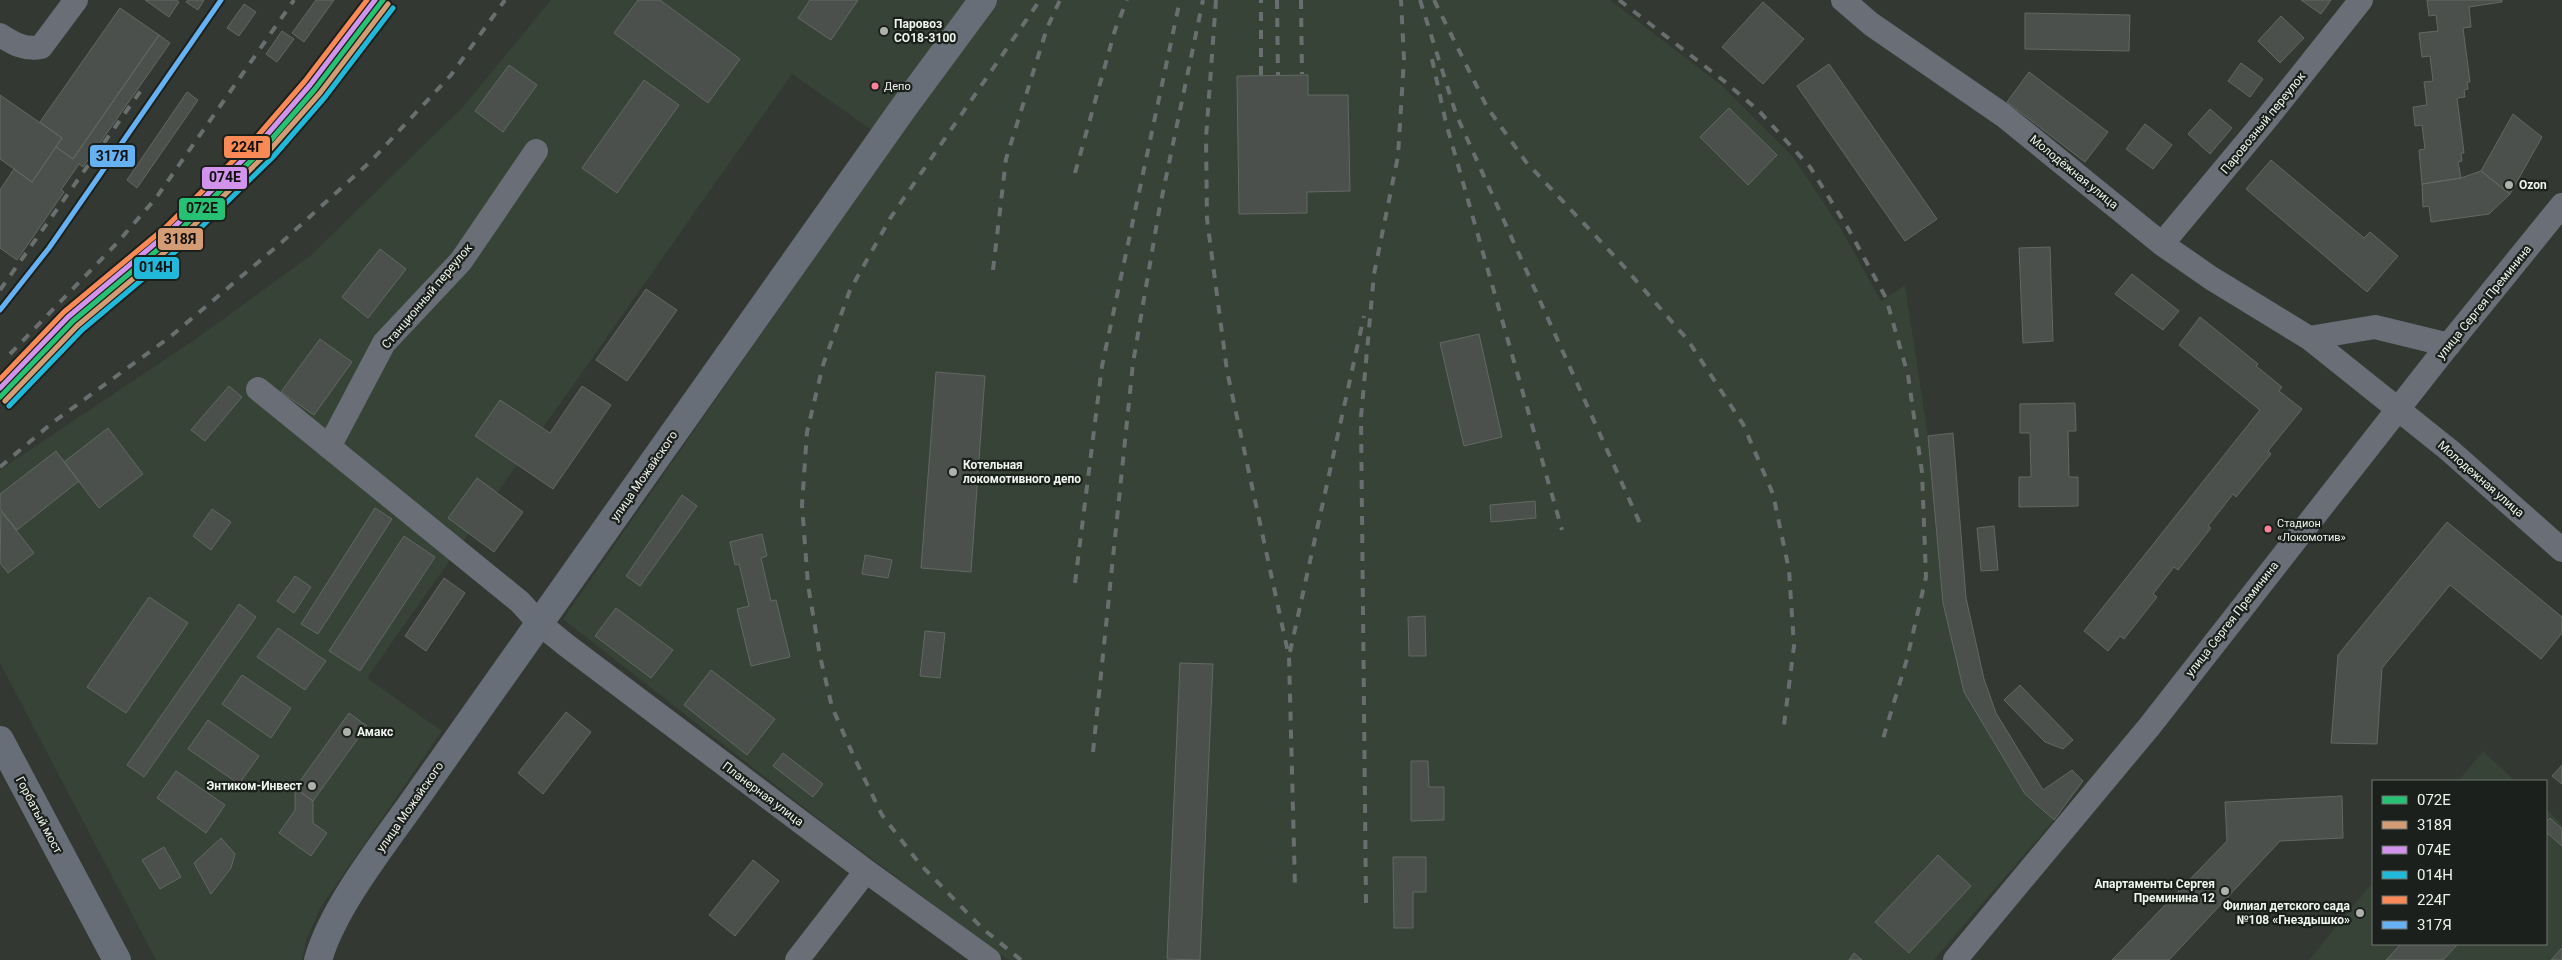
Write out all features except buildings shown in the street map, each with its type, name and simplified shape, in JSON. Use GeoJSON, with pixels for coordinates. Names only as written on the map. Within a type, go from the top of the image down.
{"type":"FeatureCollection","features":[{"type":"Feature","properties":{"kind":"main road","name":"улица Можайского"},"geometry":{"type":"LineString","coordinates":[[318,960],[328,934],[348,897],[904,107],[983,0]]}},
{"type":"Feature","properties":{"kind":"main road","name":"Горбатый мост"},"geometry":{"type":"LineString","coordinates":[[0,740],[117,960]]}},
{"type":"Feature","properties":{"kind":"street"},"geometry":{"type":"LineString","coordinates":[[0,35],[16,45],[30,49],[41,47],[76,0]]}},
{"type":"Feature","properties":{"kind":"street","name":"Молодёжная улица"},"geometry":{"type":"LineString","coordinates":[[1843,0],[1871,24],[2003,115],[2162,244],[2211,278],[2309,338],[2398,411]]}},
{"type":"Feature","properties":{"kind":"street","name":"Паровозный переулок"},"geometry":{"type":"LineString","coordinates":[[2162,244],[2268,118],[2361,0]]}},
{"type":"Feature","properties":{"kind":"street","name":"Станционный переулок"},"geometry":{"type":"LineString","coordinates":[[329,447],[384,343],[461,260],[536,151]]}},
{"type":"Feature","properties":{"kind":"street","name":"улица Сергея Преминина"},"geometry":{"type":"LineString","coordinates":[[1955,960],[2150,727],[2449,345],[2562,205]]}},
{"type":"Feature","properties":{"kind":"street"},"geometry":{"type":"LineString","coordinates":[[2309,338],[2374,327],[2449,345]]}},
{"type":"Feature","properties":{"kind":"street","name":"Планерная улица"},"geometry":{"type":"LineString","coordinates":[[258,389],[520,602],[540,624],[866,871],[989,960]]}},
{"type":"Feature","properties":{"kind":"street","name":"Молодежная улица"},"geometry":{"type":"LineString","coordinates":[[2398,411],[2449,450],[2562,550]]}},
{"type":"Feature","properties":{"kind":"street"},"geometry":{"type":"LineString","coordinates":[[797,960],[866,871]]}},
{"type":"Feature","properties":{"kind":"shaded area"},"geometry":{"type":"Polygon","coordinates":[[[551,0],[1610,0],[1721,85],[1793,157],[1841,229],[1881,301],[1905,285],[1928,436],[1943,603],[1964,692],[2025,794],[2054,820],[1934,960],[1008,960],[829,827],[563,619],[893,145],[792,74],[367,678],[442,731],[321,907],[307,938],[302,960],[156,960],[0,663],[0,470],[197,338],[310,256],[463,107],[551,0]]]}},
{"type":"Feature","properties":{"kind":"shaded area"},"geometry":{"type":"Polygon","coordinates":[[[2483,751],[2514,780],[2459,780],[2483,751]]]}},
{"type":"Feature","properties":{"kind":"shaded area","name":"Филиал детского сада №108 «Гнездышко»"},"geometry":{"type":"Polygon","coordinates":[[[2547,810],[2562,824],[2562,960],[2309,960],[2372,883],[2372,945],[2547,945],[2547,810]]]}},
{"type":"Feature","properties":{"kind":"railway"},"geometry":{"type":"LineString","coordinates":[[10,354],[117,243],[156,198],[294,0]]}},
{"type":"Feature","properties":{"kind":"railway"},"geometry":{"type":"LineString","coordinates":[[0,467],[52,423],[170,337],[282,242],[371,161],[451,75],[505,0]]}},
{"type":"Feature","properties":{"kind":"railway"},"geometry":{"type":"LineString","coordinates":[[1021,960],[982,928],[919,863],[882,815],[854,757],[832,707],[820,656],[808,585],[802,505],[807,432],[823,365],[850,290],[891,217],[1040,0]]}},
{"type":"Feature","properties":{"kind":"railway"},"geometry":{"type":"LineString","coordinates":[[993,270],[1006,159],[1047,28],[1060,0]]}},
{"type":"Feature","properties":{"kind":"railway"},"geometry":{"type":"LineString","coordinates":[[1075,173],[1115,30],[1127,0]]}},
{"type":"Feature","properties":{"kind":"railway"},"geometry":{"type":"LineString","coordinates":[[1075,583],[1102,366],[1180,0]]}},
{"type":"Feature","properties":{"kind":"railway"},"geometry":{"type":"LineString","coordinates":[[1093,752],[1133,363],[1159,211],[1203,0]]}},
{"type":"Feature","properties":{"kind":"railway"},"geometry":{"type":"LineString","coordinates":[[1216,0],[1206,138],[1207,219],[1227,371],[1289,657],[1295,887]]}},
{"type":"Feature","properties":{"kind":"railway"},"geometry":{"type":"LineString","coordinates":[[1261,0],[1261,75]]}},
{"type":"Feature","properties":{"kind":"railway"},"geometry":{"type":"LineString","coordinates":[[1277,0],[1278,75]]}},
{"type":"Feature","properties":{"kind":"railway"},"geometry":{"type":"LineString","coordinates":[[1301,0],[1302,74]]}},
{"type":"Feature","properties":{"kind":"railway"},"geometry":{"type":"LineString","coordinates":[[1366,903],[1361,417],[1374,274],[1398,156],[1404,59],[1401,0]]}},
{"type":"Feature","properties":{"kind":"railway"},"geometry":{"type":"LineString","coordinates":[[1420,0],[1456,114],[1643,530]]}},
{"type":"Feature","properties":{"kind":"railway"},"geometry":{"type":"LineString","coordinates":[[1434,0],[1487,107],[1526,162],[1619,261],[1687,339],[1743,424],[1773,494],[1789,570],[1794,646],[1784,725]]}},
{"type":"Feature","properties":{"kind":"railway"},"geometry":{"type":"LineString","coordinates":[[1619,0],[1724,81],[1759,111],[1810,167],[1849,230],[1886,298],[1908,375],[1922,472],[1926,577],[1907,659],[1882,742]]}},
{"type":"Feature","properties":{"kind":"railway"},"geometry":{"type":"LineString","coordinates":[[1432,59],[1446,123],[1562,530]]}},
{"type":"Feature","properties":{"kind":"railway"},"geometry":{"type":"LineString","coordinates":[[0,290],[142,89]]}},
{"type":"Feature","properties":{"kind":"railway"},"geometry":{"type":"LineString","coordinates":[[1290,652],[1364,316]]}},
{"type":"Feature","properties":{"kind":"railway"},"geometry":{"type":"LineString","coordinates":[[0,387],[73,321]]}},
{"type":"Feature","properties":{"kind":"transit line","name":"317Я"},"geometry":{"type":"LineString","coordinates":[[0,310],[49,248],[221,0]]}},
{"type":"Feature","properties":{"kind":"transit line","name":"224Г"},"geometry":{"type":"LineString","coordinates":[[0,379],[64,312],[166,227],[255,139],[305,81],[367,0]]}},
{"type":"Feature","properties":{"kind":"transit line","name":"074Е"},"geometry":{"type":"LineString","coordinates":[[0,388],[68,317],[170,231],[259,144],[310,85],[375,0]]}},
{"type":"Feature","properties":{"kind":"transit line","name":"072Е"},"geometry":{"type":"LineString","coordinates":[[0,397],[73,321],[174,236],[264,148],[315,89],[383,0]]}},
{"type":"Feature","properties":{"kind":"transit line","name":"318Я"},"geometry":{"type":"LineString","coordinates":[[5,401],[77,326],[178,241],[268,152],[320,93],[388,4]]}},
{"type":"Feature","properties":{"kind":"transit line","name":"014Н"},"geometry":{"type":"LineString","coordinates":[[9,406],[82,330],[182,246],[273,157],[325,97],[393,8]]}},
{"type":"Feature","properties":{"kind":"place","name":"Паровоз СО18-3100"},"geometry":{"type":"Point","coordinates":[884,31]}},
{"type":"Feature","properties":{"kind":"place","name":"Депо"},"geometry":{"type":"Point","coordinates":[875,86]}},
{"type":"Feature","properties":{"kind":"place","name":"Ozon"},"geometry":{"type":"Point","coordinates":[2509,185]}},
{"type":"Feature","properties":{"kind":"place","name":"Котельная локомотивного депо"},"geometry":{"type":"Point","coordinates":[953,472]}},
{"type":"Feature","properties":{"kind":"place","name":"Стадион «Локомотив»"},"geometry":{"type":"Point","coordinates":[2268,529]}},
{"type":"Feature","properties":{"kind":"place","name":"Амакс"},"geometry":{"type":"Point","coordinates":[347,732]}},
{"type":"Feature","properties":{"kind":"place","name":"Энтиком-Инвест"},"geometry":{"type":"Point","coordinates":[312,786]}},
{"type":"Feature","properties":{"kind":"place","name":"Апартаменты Сергея Преминина 12"},"geometry":{"type":"Point","coordinates":[2225,891]}},
{"type":"Feature","properties":{"kind":"place","name":"Филиал детского сада №108 «Гнездышко»"},"geometry":{"type":"Point","coordinates":[2360,913]}}]}
